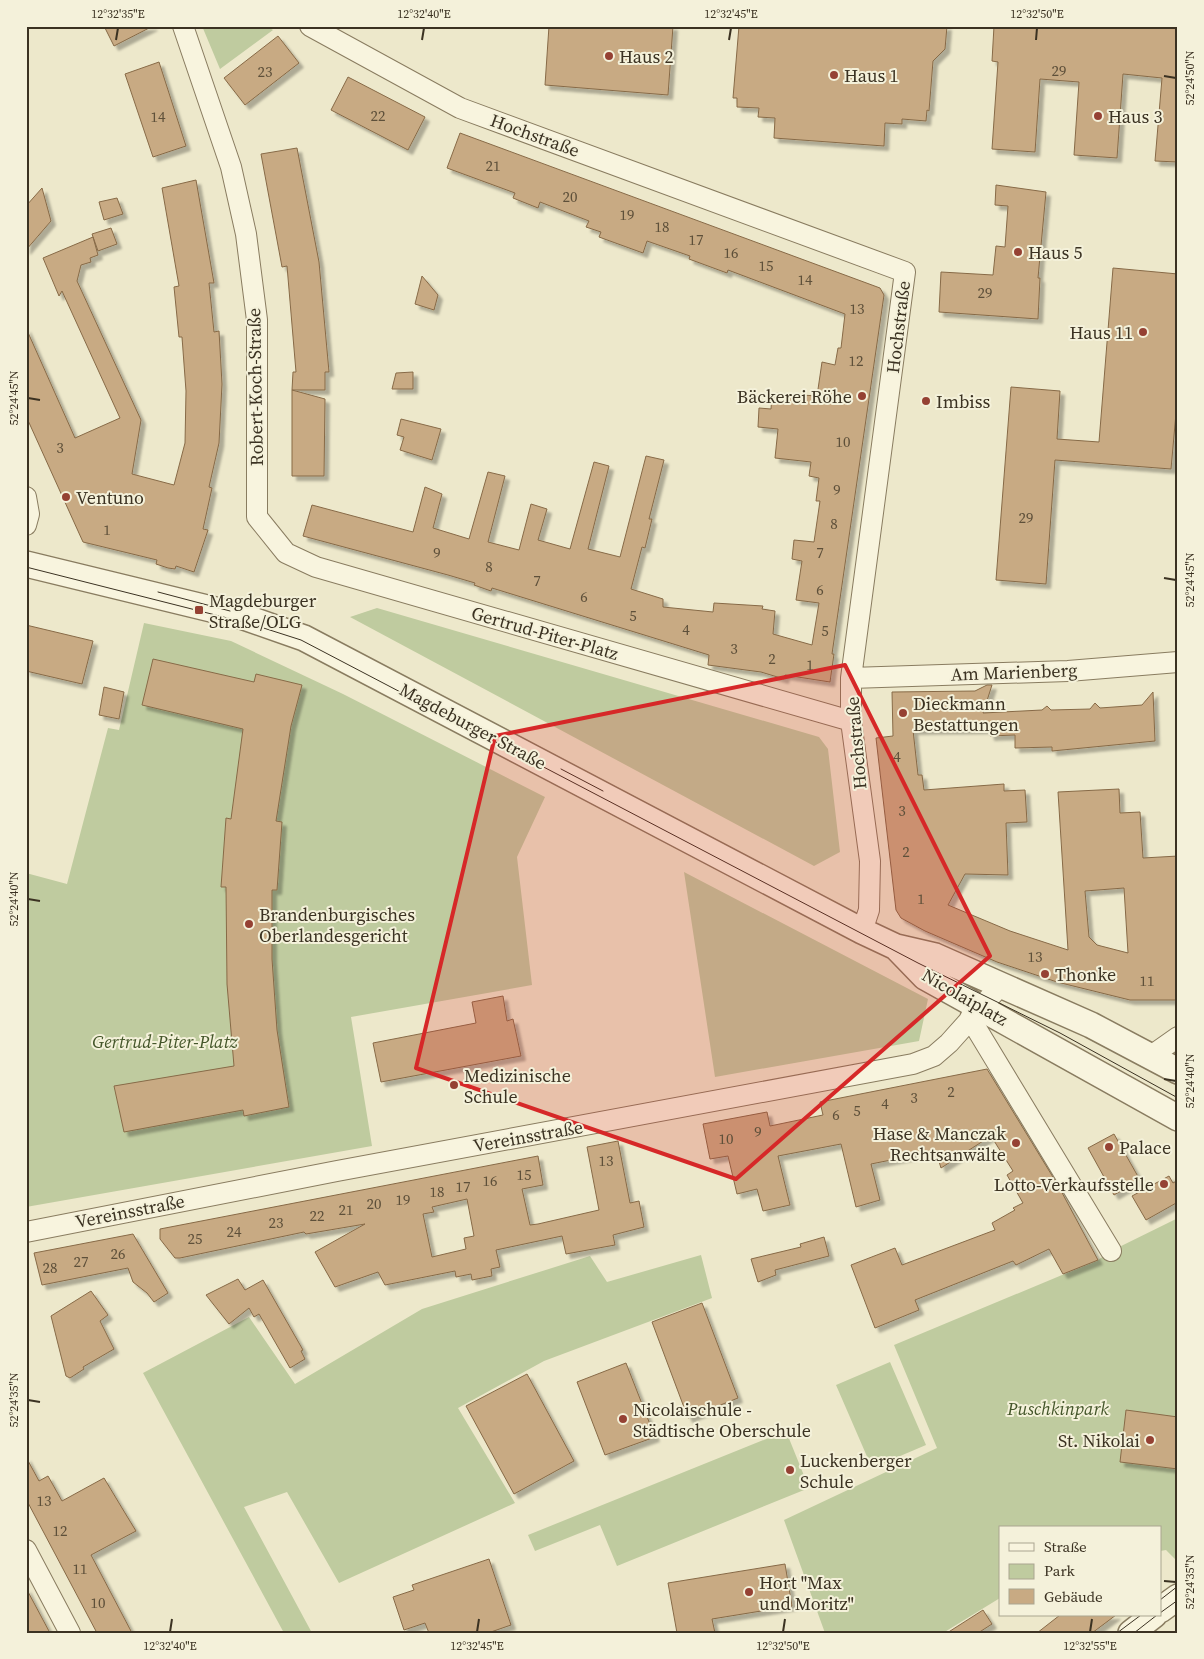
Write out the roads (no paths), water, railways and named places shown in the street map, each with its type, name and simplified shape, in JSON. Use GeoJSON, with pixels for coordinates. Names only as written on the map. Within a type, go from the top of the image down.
{"type":"FeatureCollection","features":[{"type":"Feature","properties":{"kind":"street","name":"Robert-Koch-Straße"},"geometry":{"type":"LineString","coordinates":[[183,26],[231,167],[246,234],[258,320],[257,518]]}},
{"type":"Feature","properties":{"kind":"street","name":"Hochstraße"},"geometry":{"type":"LineString","coordinates":[[310,26],[460,108],[905,272],[851,678],[851,721],[870,861],[869,910],[862,931]]}},
{"type":"Feature","properties":{"kind":"street"},"geometry":{"type":"LineString","coordinates":[[26,497],[28,514],[26,525]]}},
{"type":"Feature","properties":{"kind":"street","name":"Gertrud-Piter-Platz"},"geometry":{"type":"LineString","coordinates":[[257,518],[286,553],[316,567],[851,721]]}},
{"type":"Feature","properties":{"kind":"street","name":"Magdeburger Straße"},"geometry":{"type":"LineString","coordinates":[[26,564],[244,618],[304,638],[896,948]]}},
{"type":"Feature","properties":{"kind":"street","name":"Am Marienberg"},"geometry":{"type":"LineString","coordinates":[[851,678],[1068,671],[1178,662]]}},
{"type":"Feature","properties":{"kind":"street","name":"Nicolaiplatz"},"geometry":{"type":"LineString","coordinates":[[896,948],[936,956],[1091,1025],[1178,1071]]}},
{"type":"Feature","properties":{"kind":"street","name":"Nicolaiplatz"},"geometry":{"type":"LineString","coordinates":[[896,948],[925,977],[975,1012],[1178,1118]]}},
{"type":"Feature","properties":{"kind":"street","name":"Vereinsstraße"},"geometry":{"type":"LineString","coordinates":[[26,1232],[337,1170],[913,1064],[939,1051],[1000,986]]}},
{"type":"Feature","properties":{"kind":"street","name":"Nicolaiplatz"},"geometry":{"type":"LineString","coordinates":[[975,1012],[1111,1251]]}},
{"type":"Feature","properties":{"kind":"street"},"geometry":{"type":"LineString","coordinates":[[1151,1056],[1178,1037]]}},
{"type":"Feature","properties":{"kind":"street"},"geometry":{"type":"LineString","coordinates":[[26,1550],[70,1633]]}},
{"type":"Feature","properties":{"kind":"street"},"geometry":{"type":"LineString","coordinates":[[1162,1608],[1178,1596]]}},
{"type":"Feature","properties":{"kind":"street"},"geometry":{"type":"LineString","coordinates":[[1131,1633],[1153,1616]]}},
{"type":"Feature","properties":{"kind":"tram line"},"geometry":{"type":"LineString","coordinates":[[26,567],[251,624],[301,640],[918,963],[1060,1033],[1178,1098]]}},
{"type":"Feature","properties":{"kind":"tram line"},"geometry":{"type":"LineString","coordinates":[[158,592],[230,611]]}},
{"type":"Feature","properties":{"kind":"tram line"},"geometry":{"type":"LineString","coordinates":[[561,769],[603,791]]}},
{"type":"Feature","properties":{"kind":"tram line"},"geometry":{"type":"LineString","coordinates":[[1162,1598],[1178,1586]]}},
{"type":"Feature","properties":{"kind":"tram line"},"geometry":{"type":"LineString","coordinates":[[1162,1612],[1178,1600]]}},
{"type":"Feature","properties":{"kind":"tram line"},"geometry":{"type":"LineString","coordinates":[[1117,1633],[1140,1616]]}},
{"type":"Feature","properties":{"kind":"tram line"},"geometry":{"type":"LineString","coordinates":[[1134,1633],[1156,1616]]}},
{"type":"Feature","properties":{"kind":"place","name":"Haus 2"},"geometry":{"type":"Point","coordinates":[609,56]}},
{"type":"Feature","properties":{"kind":"place","name":"Haus 1"},"geometry":{"type":"Point","coordinates":[834,75]}},
{"type":"Feature","properties":{"kind":"place","name":"Haus 3"},"geometry":{"type":"Point","coordinates":[1098,116]}},
{"type":"Feature","properties":{"kind":"place","name":"Haus 5"},"geometry":{"type":"Point","coordinates":[1018,252]}},
{"type":"Feature","properties":{"kind":"place","name":"Haus 11"},"geometry":{"type":"Point","coordinates":[1143,332]}},
{"type":"Feature","properties":{"kind":"place","name":"Bäckerei Röhe"},"geometry":{"type":"Point","coordinates":[862,396]}},
{"type":"Feature","properties":{"kind":"place","name":"Imbiss"},"geometry":{"type":"Point","coordinates":[926,401]}},
{"type":"Feature","properties":{"kind":"place","name":"Ventuno"},"geometry":{"type":"Point","coordinates":[66,497]}},
{"type":"Feature","properties":{"kind":"place","name":"Magdeburger Straße/OLG"},"geometry":{"type":"Point","coordinates":[199,610]}},
{"type":"Feature","properties":{"kind":"place","name":"Dieckmann Bestattungen"},"geometry":{"type":"Point","coordinates":[903,713]}},
{"type":"Feature","properties":{"kind":"place","name":"Brandenburgisches Oberlandesgericht"},"geometry":{"type":"Point","coordinates":[249,924]}},
{"type":"Feature","properties":{"kind":"place","name":"Thonke"},"geometry":{"type":"Point","coordinates":[1045,974]}},
{"type":"Feature","properties":{"kind":"place","name":"Medizinische Schule"},"geometry":{"type":"Point","coordinates":[454,1085]}},
{"type":"Feature","properties":{"kind":"place","name":"Hase & Manczak Rechtsanwälte"},"geometry":{"type":"Point","coordinates":[1016,1143]}},
{"type":"Feature","properties":{"kind":"place","name":"Palace"},"geometry":{"type":"Point","coordinates":[1109,1147]}},
{"type":"Feature","properties":{"kind":"place","name":"Lotto-Verkaufsstelle"},"geometry":{"type":"Point","coordinates":[1164,1184]}},
{"type":"Feature","properties":{"kind":"place","name":"Nicolaischule - Städtische Oberschule"},"geometry":{"type":"Point","coordinates":[623,1419]}},
{"type":"Feature","properties":{"kind":"place","name":"St. Nikolai"},"geometry":{"type":"Point","coordinates":[1150,1440]}},
{"type":"Feature","properties":{"kind":"place","name":"Luckenberger Schule"},"geometry":{"type":"Point","coordinates":[790,1470]}},
{"type":"Feature","properties":{"kind":"place","name":"Hort \"Max und Moritz\""},"geometry":{"type":"Point","coordinates":[749,1592]}},
{"type":"Feature","properties":{"kind":"park label","name":"Puschkinpark"},"geometry":{"type":"Point","coordinates":[1058,1408]}}]}
